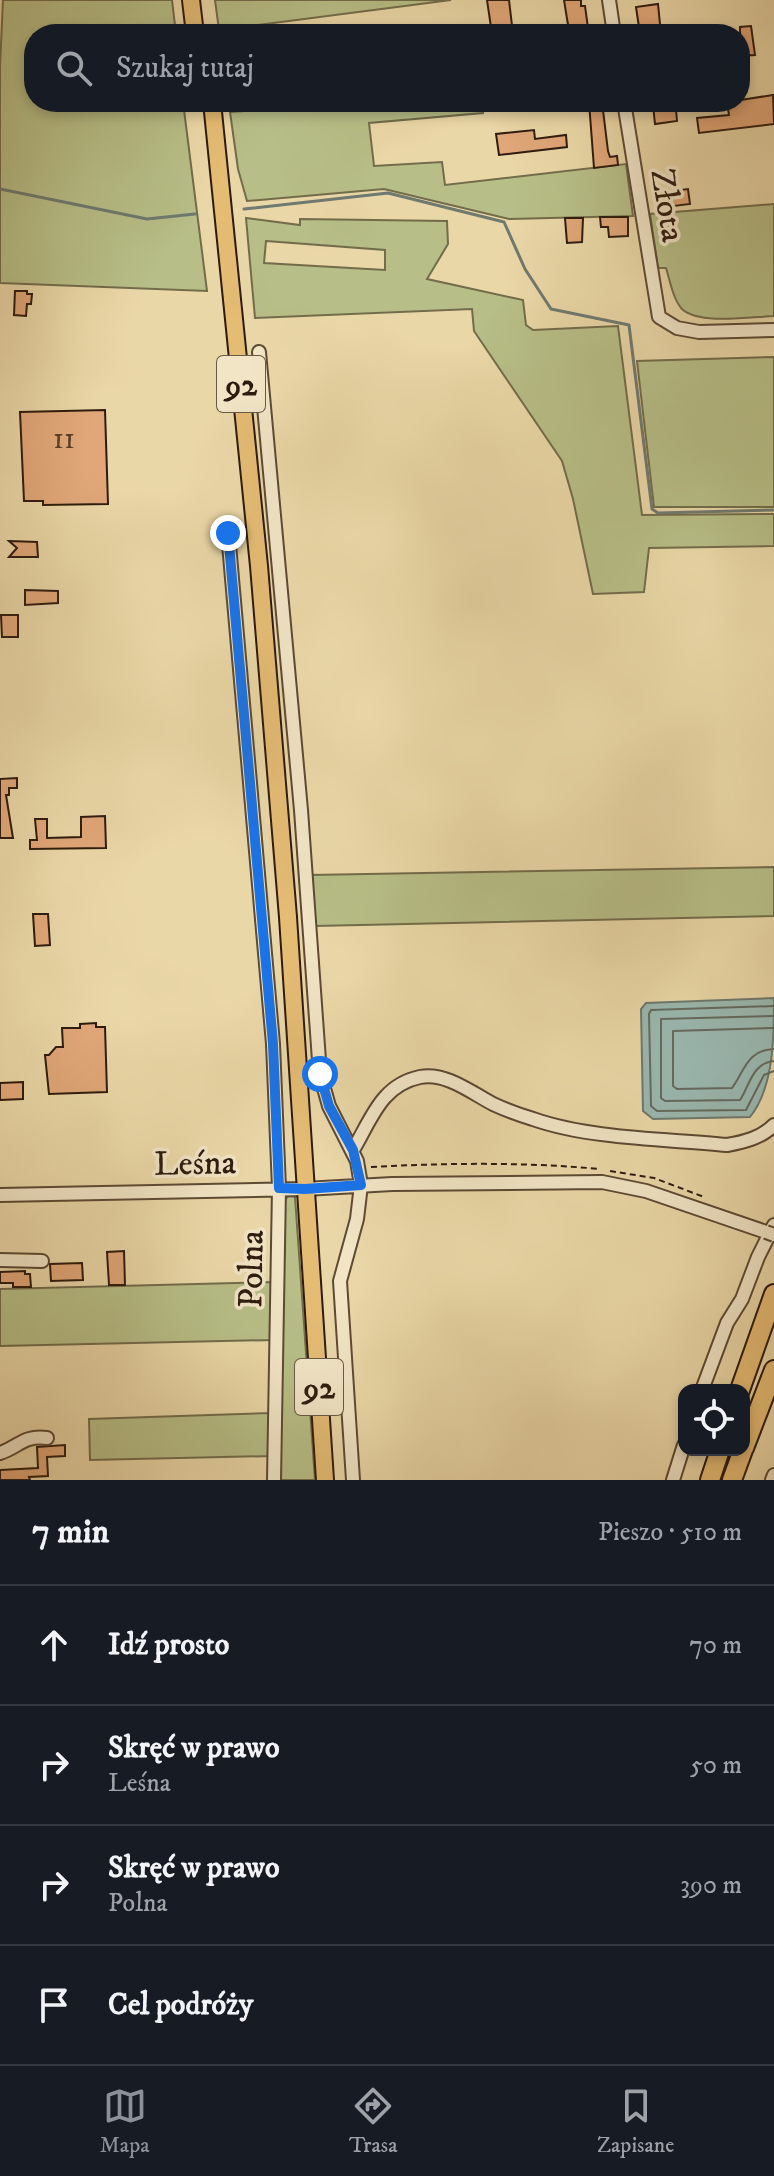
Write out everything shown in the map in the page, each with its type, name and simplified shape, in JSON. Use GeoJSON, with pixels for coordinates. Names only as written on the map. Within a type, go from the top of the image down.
{"type":"FeatureCollection","features":[{"type":"Feature","properties":{"kind":"highway"},"geometry":{"type":"LineString","coordinates":[[742,1384],[774,1294]]}},
{"type":"Feature","properties":{"kind":"highway"},"geometry":{"type":"LineString","coordinates":[[750,1433],[774,1370]]}},
{"type":"Feature","properties":{"kind":"highway"},"geometry":{"type":"LineString","coordinates":[[710,1480],[718,1456]]}},
{"type":"Feature","properties":{"kind":"highway"},"geometry":{"type":"LineString","coordinates":[[732,1480],[741,1456]]}},
{"type":"Feature","properties":{"kind":"main road"},"geometry":{"type":"LineString","coordinates":[[191,0],[194,24]]}},
{"type":"Feature","properties":{"kind":"main road"},"geometry":{"type":"LineString","coordinates":[[200,0],[203,24]]}},
{"type":"Feature","properties":{"kind":"main road","name":"92"},"geometry":{"type":"LineString","coordinates":[[206,112],[222,203]]}},
{"type":"Feature","properties":{"kind":"main road","name":"92"},"geometry":{"type":"LineString","coordinates":[[213,112],[260,582],[288,917],[325,1480]]}},
{"type":"Feature","properties":{"kind":"street"},"geometry":{"type":"LineString","coordinates":[[609,0],[613,24]]}},
{"type":"Feature","properties":{"kind":"street","name":"Złota"},"geometry":{"type":"LineString","coordinates":[[626,112],[659,317],[677,328],[699,332],[774,330]]}},
{"type":"Feature","properties":{"kind":"street"},"geometry":{"type":"LineString","coordinates":[[259,352],[301,810],[320,1074],[329,1106],[353,1150],[361,1185],[357,1219],[340,1281],[353,1480]]}},
{"type":"Feature","properties":{"kind":"street","name":"Polna"},"geometry":{"type":"LineString","coordinates":[[228,533],[273,1044],[279,1188],[274,1480]]}},
{"type":"Feature","properties":{"kind":"street"},"geometry":{"type":"LineString","coordinates":[[353,1150],[371,1114],[386,1094],[422,1077],[452,1082],[497,1106],[537,1121],[583,1131],[727,1145],[766,1133],[774,1125]]}},
{"type":"Feature","properties":{"kind":"street","name":"Leśna"},"geometry":{"type":"LineString","coordinates":[[0,1195],[305,1189],[392,1184],[602,1182],[646,1191],[771,1231]]}},
{"type":"Feature","properties":{"kind":"street"},"geometry":{"type":"LineString","coordinates":[[704,1384],[727,1323],[742,1299],[771,1231]]}},
{"type":"Feature","properties":{"kind":"street"},"geometry":{"type":"LineString","coordinates":[[0,1260],[42,1261]]}},
{"type":"Feature","properties":{"kind":"street"},"geometry":{"type":"LineString","coordinates":[[0,1453],[19,1441],[47,1438]]}},
{"type":"Feature","properties":{"kind":"street"},"geometry":{"type":"LineString","coordinates":[[673,1480],[681,1456]]}},
{"type":"Feature","properties":{"kind":"green space"},"geometry":{"type":"Polygon","coordinates":[[[3,0],[172,0],[175,24],[24,24],[24,112],[184,112],[207,291],[0,283],[3,0]]]}},
{"type":"Feature","properties":{"kind":"green space"},"geometry":{"type":"Polygon","coordinates":[[[215,0],[451,0],[265,24],[218,24],[215,0]]]}},
{"type":"Feature","properties":{"kind":"green space"},"geometry":{"type":"Polygon","coordinates":[[[230,112],[483,112],[369,123],[374,166],[442,162],[445,185],[626,164],[633,216],[509,219],[384,189],[247,201],[238,169],[230,112]]]}},
{"type":"Feature","properties":{"kind":"green space"},"geometry":{"type":"Polygon","coordinates":[[[774,204],[774,316],[712,319],[682,309],[666,268],[658,268],[650,214],[774,204]]]}},
{"type":"Feature","properties":{"kind":"green space"},"geometry":{"type":"Polygon","coordinates":[[[246,218],[300,225],[300,219],[447,221],[448,244],[427,279],[523,300],[526,325],[533,330],[618,326],[642,515],[774,514],[774,546],[649,548],[644,592],[593,594],[562,461],[474,331],[472,309],[255,318],[246,218]],[[266,241],[264,263],[385,270],[385,250],[266,241]]]}},
{"type":"Feature","properties":{"kind":"green space"},"geometry":{"type":"Polygon","coordinates":[[[774,357],[774,507],[654,507],[637,361],[774,357]]]}},
{"type":"Feature","properties":{"kind":"green space"},"geometry":{"type":"Polygon","coordinates":[[[774,867],[774,916],[315,926],[310,875],[774,867]]]}},
{"type":"Feature","properties":{"kind":"green space"},"geometry":{"type":"Polygon","coordinates":[[[289,1195],[295,1197],[315,1480],[279,1480],[283,1202],[289,1195]]]}},
{"type":"Feature","properties":{"kind":"green space"},"geometry":{"type":"Polygon","coordinates":[[[273,1282],[273,1340],[0,1346],[0,1289],[273,1282]]]}},
{"type":"Feature","properties":{"kind":"green space"},"geometry":{"type":"Polygon","coordinates":[[[272,1413],[271,1456],[90,1460],[89,1419],[272,1413]]]}},
{"type":"Feature","properties":{"kind":"water"},"geometry":{"type":"Polygon","coordinates":[[[774,998],[773,1045],[768,1076],[758,1105],[750,1117],[653,1119],[643,1111],[641,1009],[646,1003],[774,998]]]}},
{"type":"Feature","properties":{"kind":"building"},"geometry":{"type":"Polygon","coordinates":[[[487,0],[509,0],[512,24],[491,24],[487,0]]]}},
{"type":"Feature","properties":{"kind":"building"},"geometry":{"type":"Polygon","coordinates":[[[564,0],[581,0],[587,24],[568,24],[564,0]]]}},
{"type":"Feature","properties":{"kind":"building"},"geometry":{"type":"Polygon","coordinates":[[[658,4],[660,24],[639,24],[636,7],[658,4]]]}},
{"type":"Feature","properties":{"kind":"building"},"geometry":{"type":"Polygon","coordinates":[[[751,26],[755,55],[750,55],[751,26]]]}},
{"type":"Feature","properties":{"kind":"building"},"geometry":{"type":"Polygon","coordinates":[[[773,95],[774,124],[699,133],[697,118],[729,115],[729,112],[750,112],[750,98],[773,95]]]}},
{"type":"Feature","properties":{"kind":"building"},"geometry":{"type":"Polygon","coordinates":[[[590,112],[603,112],[608,151],[610,157],[617,156],[618,165],[594,168],[590,112]]]}},
{"type":"Feature","properties":{"kind":"building"},"geometry":{"type":"Polygon","coordinates":[[[654,112],[676,112],[677,121],[655,124],[654,112]]]}},
{"type":"Feature","properties":{"kind":"building"},"geometry":{"type":"Polygon","coordinates":[[[534,130],[535,139],[566,135],[567,147],[499,155],[496,134],[534,130]]]}},
{"type":"Feature","properties":{"kind":"building"},"geometry":{"type":"Polygon","coordinates":[[[688,189],[690,204],[666,207],[664,192],[688,189]]]}},
{"type":"Feature","properties":{"kind":"building"},"geometry":{"type":"Polygon","coordinates":[[[600,217],[628,217],[628,236],[609,237],[608,227],[601,227],[600,217]]]}},
{"type":"Feature","properties":{"kind":"building"},"geometry":{"type":"Polygon","coordinates":[[[565,218],[583,218],[582,242],[567,243],[565,218]]]}},
{"type":"Feature","properties":{"kind":"building"},"geometry":{"type":"Polygon","coordinates":[[[15,291],[32,294],[26,316],[14,315],[15,291]]]}},
{"type":"Feature","properties":{"kind":"building"},"geometry":{"type":"Polygon","coordinates":[[[105,410],[108,504],[43,505],[43,501],[24,501],[20,412],[105,410]]]}},
{"type":"Feature","properties":{"kind":"building"},"geometry":{"type":"Polygon","coordinates":[[[9,541],[37,542],[38,557],[9,557],[17,548],[9,541]]]}},
{"type":"Feature","properties":{"kind":"building"},"geometry":{"type":"Polygon","coordinates":[[[25,590],[58,591],[58,603],[25,605],[25,590]]]}},
{"type":"Feature","properties":{"kind":"building"},"geometry":{"type":"Polygon","coordinates":[[[1,615],[18,615],[18,637],[2,637],[1,615]]]}},
{"type":"Feature","properties":{"kind":"building"},"geometry":{"type":"Polygon","coordinates":[[[17,778],[17,788],[9,788],[9,795],[6,795],[13,838],[0,838],[0,779],[17,778]]]}},
{"type":"Feature","properties":{"kind":"building"},"geometry":{"type":"Polygon","coordinates":[[[105,816],[106,848],[30,849],[30,840],[37,840],[35,819],[47,819],[47,838],[81,837],[81,817],[105,816]]]}},
{"type":"Feature","properties":{"kind":"building"},"geometry":{"type":"Polygon","coordinates":[[[33,914],[48,914],[50,945],[35,946],[33,914]]]}},
{"type":"Feature","properties":{"kind":"building"},"geometry":{"type":"Polygon","coordinates":[[[96,1023],[96,1027],[105,1027],[107,1092],[49,1094],[45,1055],[56,1047],[63,1047],[62,1028],[80,1028],[80,1024],[96,1023]]]}},
{"type":"Feature","properties":{"kind":"building"},"geometry":{"type":"Polygon","coordinates":[[[23,1082],[23,1099],[0,1100],[0,1083],[23,1082]]]}},
{"type":"Feature","properties":{"kind":"building"},"geometry":{"type":"Polygon","coordinates":[[[124,1251],[125,1285],[109,1285],[107,1252],[124,1251]]]}},
{"type":"Feature","properties":{"kind":"building"},"geometry":{"type":"Polygon","coordinates":[[[82,1263],[83,1280],[51,1281],[50,1264],[82,1263]]]}},
{"type":"Feature","properties":{"kind":"building"},"geometry":{"type":"Polygon","coordinates":[[[25,1271],[25,1274],[30,1274],[31,1287],[0,1283],[0,1272],[25,1271]]]}},
{"type":"Feature","properties":{"kind":"building"},"geometry":{"type":"Polygon","coordinates":[[[65,1445],[65,1456],[47,1457],[48,1476],[29,1477],[30,1480],[0,1480],[0,1470],[38,1468],[37,1447],[65,1445]]]}},
{"type":"Feature","properties":{"kind":"waterway"},"geometry":{"type":"LineString","coordinates":[[0,189],[147,219],[195,214]]}},
{"type":"Feature","properties":{"kind":"waterway"},"geometry":{"type":"LineString","coordinates":[[244,209],[388,193],[504,222],[525,269],[551,309],[629,325],[652,509],[658,513],[774,510]]}},
{"type":"Feature","properties":{"kind":"route"},"geometry":{"type":"LineString","coordinates":[[228,533],[273,1044],[279,1188],[361,1185],[353,1150],[329,1106],[320,1074]]}}]}
